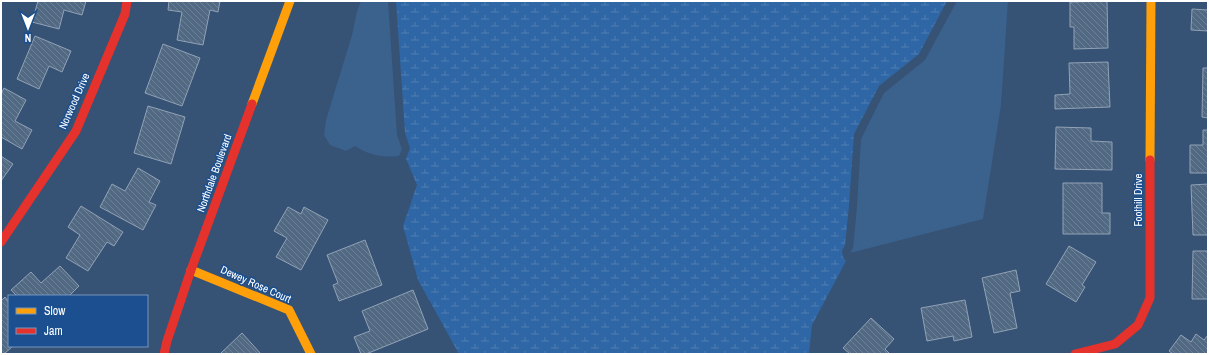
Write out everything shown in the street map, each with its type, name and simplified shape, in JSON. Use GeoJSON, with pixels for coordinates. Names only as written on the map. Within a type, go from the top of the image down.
{"type":"FeatureCollection","features":[{"type":"Feature","properties":{"kind":"street","name":"Norwood Drive"},"geometry":{"type":"LineString","coordinates":[[1,242],[76,131],[124,14],[127,1]]}},
{"type":"Feature","properties":{"kind":"street","name":"Northdale Boulevard"},"geometry":{"type":"LineString","coordinates":[[164,354],[191,270],[290,1]]}},
{"type":"Feature","properties":{"kind":"street","name":"Foothill Drive"},"geometry":{"type":"LineString","coordinates":[[1075,354],[1115,344],[1138,325],[1150,298],[1151,1]]}},
{"type":"Feature","properties":{"kind":"street","name":"Dewey Rose Court"},"geometry":{"type":"LineString","coordinates":[[191,270],[289,310],[311,354]]}},
{"type":"Feature","properties":{"kind":"green space"},"geometry":{"type":"Polygon","coordinates":[[[396,1],[947,1],[919,54],[879,86],[854,134],[845,245],[842,251],[843,257],[846,261],[812,325],[809,354],[459,354],[418,280],[403,226],[417,185],[406,159],[410,148],[405,133],[396,1]]]}},
{"type":"Feature","properties":{"kind":"shaded area"},"geometry":{"type":"Polygon","coordinates":[[[361,1],[388,1],[397,135],[402,149],[399,156],[388,157],[376,155],[365,152],[355,146],[346,151],[330,145],[324,135],[326,120],[361,1]]]}},
{"type":"Feature","properties":{"kind":"shaded area"},"geometry":{"type":"Polygon","coordinates":[[[957,1],[1008,1],[1001,105],[983,219],[850,253],[853,248],[857,207],[861,139],[884,93],[925,60],[957,1]]]}},
{"type":"Feature","properties":{"kind":"building"},"geometry":{"type":"Polygon","coordinates":[[[38,1],[86,1],[82,15],[64,10],[59,29],[32,22],[38,1]]]}},
{"type":"Feature","properties":{"kind":"building"},"geometry":{"type":"Polygon","coordinates":[[[169,1],[220,1],[218,12],[210,10],[203,45],[177,40],[182,12],[168,10],[169,1]]]}},
{"type":"Feature","properties":{"kind":"building"},"geometry":{"type":"Polygon","coordinates":[[[1107,1],[1108,48],[1074,49],[1074,27],[1070,27],[1070,2],[1107,1]]]}},
{"type":"Feature","properties":{"kind":"building"},"geometry":{"type":"Polygon","coordinates":[[[1192,9],[1208,10],[1208,31],[1191,30],[1192,9]]]}},
{"type":"Feature","properties":{"kind":"building"},"geometry":{"type":"Polygon","coordinates":[[[35,36],[71,51],[62,72],[49,66],[39,89],[17,79],[35,36]]]}},
{"type":"Feature","properties":{"kind":"building"},"geometry":{"type":"Polygon","coordinates":[[[163,44],[200,58],[182,106],[145,93],[163,44]]]}},
{"type":"Feature","properties":{"kind":"building"},"geometry":{"type":"Polygon","coordinates":[[[1108,62],[1110,107],[1055,109],[1055,95],[1070,94],[1069,63],[1108,62]]]}},
{"type":"Feature","properties":{"kind":"building"},"geometry":{"type":"Polygon","coordinates":[[[1203,68],[1208,68],[1208,118],[1202,117],[1203,68]]]}},
{"type":"Feature","properties":{"kind":"building"},"geometry":{"type":"Polygon","coordinates":[[[4,88],[26,100],[15,121],[32,130],[22,149],[1,137],[1,94],[4,88]]]}},
{"type":"Feature","properties":{"kind":"building"},"geometry":{"type":"Polygon","coordinates":[[[148,106],[185,117],[171,164],[134,153],[148,106]]]}},
{"type":"Feature","properties":{"kind":"building"},"geometry":{"type":"Polygon","coordinates":[[[1056,127],[1091,128],[1091,141],[1112,142],[1112,170],[1055,169],[1056,127]]]}},
{"type":"Feature","properties":{"kind":"building"},"geometry":{"type":"Polygon","coordinates":[[[1203,130],[1208,130],[1208,173],[1190,173],[1190,145],[1203,145],[1203,130]]]}},
{"type":"Feature","properties":{"kind":"building"},"geometry":{"type":"Polygon","coordinates":[[[1,156],[13,164],[1,181],[1,156]]]}},
{"type":"Feature","properties":{"kind":"building"},"geometry":{"type":"Polygon","coordinates":[[[138,168],[160,181],[149,202],[156,205],[143,230],[100,207],[112,184],[125,191],[138,168]]]}},
{"type":"Feature","properties":{"kind":"building"},"geometry":{"type":"Polygon","coordinates":[[[1063,183],[1102,183],[1102,213],[1110,213],[1110,234],[1063,234],[1063,183]]]}},
{"type":"Feature","properties":{"kind":"building"},"geometry":{"type":"Polygon","coordinates":[[[1208,184],[1208,235],[1193,235],[1191,185],[1208,184]]]}},
{"type":"Feature","properties":{"kind":"building"},"geometry":{"type":"Polygon","coordinates":[[[81,206],[123,232],[114,246],[107,242],[88,271],[66,258],[80,235],[68,227],[81,206]]]}},
{"type":"Feature","properties":{"kind":"building"},"geometry":{"type":"Polygon","coordinates":[[[288,207],[301,214],[304,207],[328,220],[301,270],[276,257],[287,238],[274,231],[288,207]]]}},
{"type":"Feature","properties":{"kind":"building"},"geometry":{"type":"Polygon","coordinates":[[[365,240],[382,285],[339,301],[333,285],[338,283],[327,255],[365,240]]]}},
{"type":"Feature","properties":{"kind":"building"},"geometry":{"type":"Polygon","coordinates":[[[1069,246],[1096,262],[1082,285],[1085,287],[1076,302],[1046,284],[1069,246]]]}},
{"type":"Feature","properties":{"kind":"building"},"geometry":{"type":"Polygon","coordinates":[[[1193,251],[1208,251],[1208,299],[1192,299],[1193,251]]]}},
{"type":"Feature","properties":{"kind":"building"},"geometry":{"type":"Polygon","coordinates":[[[60,266],[79,286],[70,295],[16,295],[11,290],[31,272],[41,283],[60,266]]]}},
{"type":"Feature","properties":{"kind":"building"},"geometry":{"type":"Polygon","coordinates":[[[1016,270],[1020,291],[1010,293],[1017,328],[994,333],[982,278],[1016,270]]]}},
{"type":"Feature","properties":{"kind":"building"},"geometry":{"type":"Polygon","coordinates":[[[413,290],[428,329],[366,354],[361,354],[354,337],[370,331],[362,311],[413,290]]]}},
{"type":"Feature","properties":{"kind":"building"},"geometry":{"type":"Polygon","coordinates":[[[5,297],[8,301],[8,347],[12,347],[4,354],[1,354],[1,301],[5,297]]]}},
{"type":"Feature","properties":{"kind":"building"},"geometry":{"type":"Polygon","coordinates":[[[965,300],[972,337],[954,341],[953,336],[927,341],[921,308],[965,300]]]}},
{"type":"Feature","properties":{"kind":"building"},"geometry":{"type":"Polygon","coordinates":[[[871,318],[894,339],[885,349],[890,354],[850,354],[843,348],[871,318]]]}},
{"type":"Feature","properties":{"kind":"building"},"geometry":{"type":"Polygon","coordinates":[[[242,333],[261,354],[221,353],[242,333]]]}},
{"type":"Feature","properties":{"kind":"building"},"geometry":{"type":"Polygon","coordinates":[[[1196,334],[1204,340],[1208,335],[1208,354],[1173,354],[1169,351],[1181,335],[1191,342],[1196,334]]]}},
{"type":"Feature","properties":{"kind":"traffic: slow"},"geometry":{"type":"LineString","coordinates":[[252,104],[290,1]]}},
{"type":"Feature","properties":{"kind":"traffic: slow"},"geometry":{"type":"LineString","coordinates":[[1150,160],[1151,1]]}},
{"type":"Feature","properties":{"kind":"traffic: slow"},"geometry":{"type":"LineString","coordinates":[[191,270],[289,310],[311,354]]}},
{"type":"Feature","properties":{"kind":"traffic: jam"},"geometry":{"type":"LineString","coordinates":[[1,242],[76,131],[125,14],[127,1]]}},
{"type":"Feature","properties":{"kind":"traffic: jam"},"geometry":{"type":"LineString","coordinates":[[164,354],[191,270],[252,104]]}},
{"type":"Feature","properties":{"kind":"traffic: jam"},"geometry":{"type":"LineString","coordinates":[[1075,354],[1115,344],[1138,325],[1150,298],[1150,160]]}}]}
